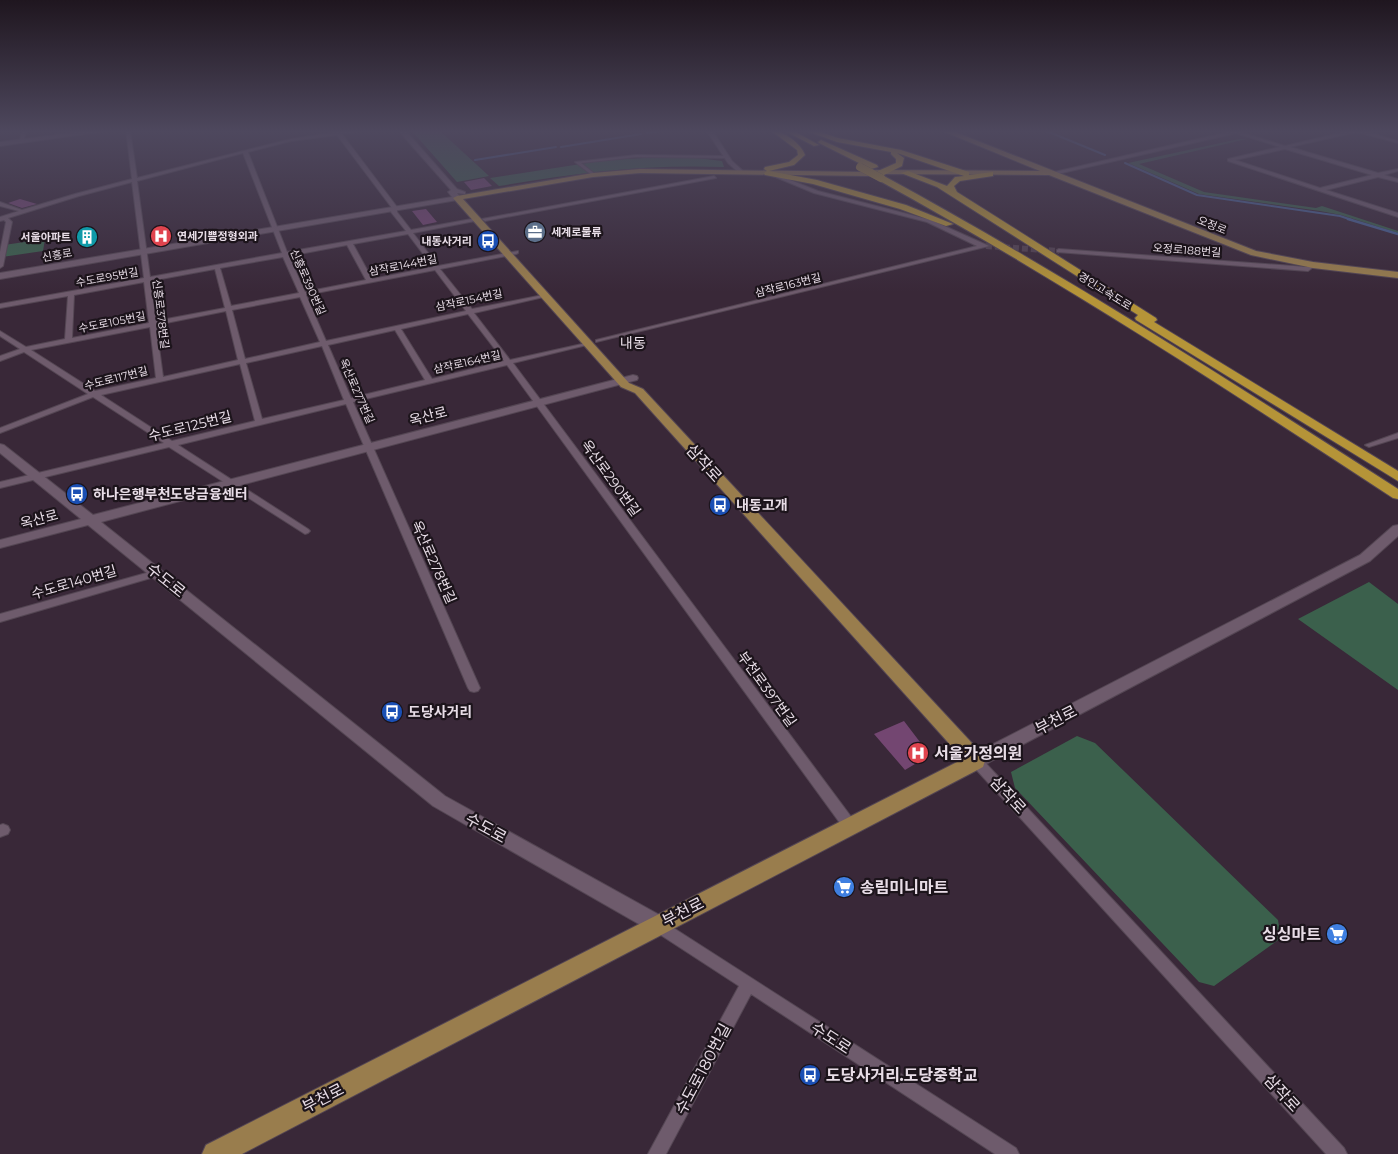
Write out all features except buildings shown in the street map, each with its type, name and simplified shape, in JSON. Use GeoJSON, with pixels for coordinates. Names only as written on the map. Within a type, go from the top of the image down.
{"type":"FeatureCollection","features":[{"type":"Feature","properties":{"kind":"highway"},"geometry":{"type":"LineString","coordinates":[[821,184],[903,207],[946,222],[992,245],[1117,322],[1207,372]]}},
{"type":"Feature","properties":{"kind":"highway","name":"경인고속도로"},"geometry":{"type":"LineString","coordinates":[[897,184],[1069,284],[1398,495]]}},
{"type":"Feature","properties":{"kind":"highway","name":"경인고속도로"},"geometry":{"type":"LineString","coordinates":[[904,184],[1021,247],[1222,366],[1398,477]]}},
{"type":"Feature","properties":{"kind":"highway"},"geometry":{"type":"LineString","coordinates":[[936,184],[1108,291],[1222,366]]}},
{"type":"Feature","properties":{"kind":"highway"},"geometry":{"type":"LineString","coordinates":[[951,184],[953,193]]}},
{"type":"Feature","properties":{"kind":"main road","name":"신흥로"},"geometry":{"type":"LineString","coordinates":[[459,195],[534,184]]}},
{"type":"Feature","properties":{"kind":"main road","name":"오정로"},"geometry":{"type":"LineString","coordinates":[[1082,184],[1248,251],[1277,259],[1313,265],[1398,275]]}},
{"type":"Feature","properties":{"kind":"main road","name":"삼작로"},"geometry":{"type":"LineString","coordinates":[[459,195],[976,761]]}},
{"type":"Feature","properties":{"kind":"main road","name":"삼작로"},"geometry":{"type":"LineString","coordinates":[[512,253],[546,295],[593,342]]}},
{"type":"Feature","properties":{"kind":"main road","name":"부천로"},"geometry":{"type":"LineString","coordinates":[[215,1154],[976,761]]}},
{"type":"Feature","properties":{"kind":"street"},"geometry":{"type":"LineString","coordinates":[[3,218],[120,184]]}},
{"type":"Feature","properties":{"kind":"street","name":"신흥로378번길"},"geometry":{"type":"LineString","coordinates":[[135,184],[160,379]]}},
{"type":"Feature","properties":{"kind":"street","name":"신흥로390번길"},"geometry":{"type":"LineString","coordinates":[[257,184],[274,229],[324,343]]}},
{"type":"Feature","properties":{"kind":"street","name":"옥산로290번길"},"geometry":{"type":"LineString","coordinates":[[377,184],[395,208],[394,212],[510,363],[661,569]]}},
{"type":"Feature","properties":{"kind":"street","name":"삼작로"},"geometry":{"type":"LineString","coordinates":[[449,184],[459,195]]}},
{"type":"Feature","properties":{"kind":"street","name":"수도로95번길"},"geometry":{"type":"LineString","coordinates":[[0,306],[481,219],[661,184]]}},
{"type":"Feature","properties":{"kind":"street","name":"삼작로163번길"},"geometry":{"type":"LineString","coordinates":[[593,342],[984,246],[929,221],[816,192],[797,184]]}},
{"type":"Feature","properties":{"kind":"street"},"geometry":{"type":"LineString","coordinates":[[1302,184],[1398,215]]}},
{"type":"Feature","properties":{"kind":"street"},"geometry":{"type":"LineString","coordinates":[[1321,190],[1344,184]]}},
{"type":"Feature","properties":{"kind":"street","name":"신흥로"},"geometry":{"type":"LineString","coordinates":[[0,276],[395,208],[459,195]]}},
{"type":"Feature","properties":{"kind":"street"},"geometry":{"type":"LineString","coordinates":[[0,204],[20,210]]}},
{"type":"Feature","properties":{"kind":"street"},"geometry":{"type":"LineString","coordinates":[[0,266],[9,222],[3,218]]}},
{"type":"Feature","properties":{"kind":"street"},"geometry":{"type":"LineString","coordinates":[[349,243],[370,281]]}},
{"type":"Feature","properties":{"kind":"street","name":"오정로188번길"},"geometry":{"type":"LineString","coordinates":[[1059,251],[1308,269],[1313,265]]}},
{"type":"Feature","properties":{"kind":"street","name":"삼작로144번길"},"geometry":{"type":"LineString","coordinates":[[302,295],[512,253]]}},
{"type":"Feature","properties":{"kind":"street"},"geometry":{"type":"LineString","coordinates":[[217,267],[259,423]]}},
{"type":"Feature","properties":{"kind":"street"},"geometry":{"type":"LineString","coordinates":[[68,341],[71,294]]}},
{"type":"Feature","properties":{"kind":"street","name":"수도로105번길"},"geometry":{"type":"LineString","coordinates":[[0,359],[26,350],[68,341],[302,295]]}},
{"type":"Feature","properties":{"kind":"street","name":"삼작로154번길"},"geometry":{"type":"LineString","coordinates":[[324,343],[546,295]]}},
{"type":"Feature","properties":{"kind":"street"},"geometry":{"type":"LineString","coordinates":[[397,327],[430,382]]}},
{"type":"Feature","properties":{"kind":"street"},"geometry":{"type":"LineString","coordinates":[[0,333],[305,531]]}},
{"type":"Feature","properties":{"kind":"street","name":"삼작로164번길"},"geometry":{"type":"LineString","coordinates":[[349,401],[593,342]]}},
{"type":"Feature","properties":{"kind":"street","name":"수도로117번길"},"geometry":{"type":"LineString","coordinates":[[0,431],[94,394],[324,343]]}},
{"type":"Feature","properties":{"kind":"street","name":"옥산로277번길"},"geometry":{"type":"LineString","coordinates":[[324,343],[369,447]]}},
{"type":"Feature","properties":{"kind":"street","name":"옥산로"},"geometry":{"type":"LineString","coordinates":[[0,544],[539,403],[631,383]]}},
{"type":"Feature","properties":{"kind":"street","name":"수도로125번길"},"geometry":{"type":"LineString","coordinates":[[0,485],[349,401]]}},
{"type":"Feature","properties":{"kind":"street"},"geometry":{"type":"LineString","coordinates":[[1369,445],[1398,435]]}},
{"type":"Feature","properties":{"kind":"street","name":"수도로"},"geometry":{"type":"LineString","coordinates":[[0,447],[439,801],[658,925],[1010,1154]]}},
{"type":"Feature","properties":{"kind":"street","name":"옥산로278번길"},"geometry":{"type":"LineString","coordinates":[[369,447],[474,688]]}},
{"type":"Feature","properties":{"kind":"street","name":"부천로"},"geometry":{"type":"LineString","coordinates":[[976,761],[1365,558],[1398,529]]}},
{"type":"Feature","properties":{"kind":"street","name":"부천로397번길"},"geometry":{"type":"LineString","coordinates":[[661,569],[850,826]]}},
{"type":"Feature","properties":{"kind":"street","name":"수도로140번길"},"geometry":{"type":"LineString","coordinates":[[0,618],[157,573]]}},
{"type":"Feature","properties":{"kind":"street","name":"삼작로"},"geometry":{"type":"LineString","coordinates":[[976,761],[1338,1154]]}},
{"type":"Feature","properties":{"kind":"street","name":"수도로180번길"},"geometry":{"type":"LineString","coordinates":[[657,1154],[748,984]]}},
{"type":"Feature","properties":{"kind":"green space"},"geometry":{"type":"Polygon","coordinates":[[[497,184],[512,184],[499,186],[497,184]]]}},
{"type":"Feature","properties":{"kind":"green space"},"geometry":{"type":"Polygon","coordinates":[[[1176,184],[1185,184],[1204,192],[1316,208],[1322,206],[1398,231],[1398,233],[1341,215],[1199,194],[1176,184]]]}},
{"type":"Feature","properties":{"kind":"green space"},"geometry":{"type":"Polygon","coordinates":[[[45,239],[43,251],[2,257],[4,245],[45,239]]]}},
{"type":"Feature","properties":{"kind":"green space"},"geometry":{"type":"Polygon","coordinates":[[[1369,582],[1398,604],[1398,690],[1298,619],[1369,582]]]}},
{"type":"Feature","properties":{"kind":"green space"},"geometry":{"type":"Polygon","coordinates":[[[1077,736],[1095,743],[1278,920],[1281,938],[1214,986],[1199,982],[1015,788],[1011,772],[1077,736]]]}},
{"type":"Feature","properties":{"kind":"waterway"},"geometry":{"type":"LineString","coordinates":[[1172,184],[1197,195],[1340,216],[1352,220]]}},
{"type":"Feature","properties":{"kind":"waterway"},"geometry":{"type":"LineString","coordinates":[[1348,219],[1398,234]]}},
{"type":"Feature","properties":{"kind":"tunnel"},"geometry":{"type":"LineString","coordinates":[[986,246],[1059,251]]}},
{"type":"Feature","properties":{"kind":"place","name":"세계로물류"},"geometry":{"type":"Point","coordinates":[535,232]}},
{"type":"Feature","properties":{"kind":"place","name":"연세기쁨정형외과"},"geometry":{"type":"Point","coordinates":[161,236]}},
{"type":"Feature","properties":{"kind":"place","name":"서울아파트"},"geometry":{"type":"Point","coordinates":[87,237]}},
{"type":"Feature","properties":{"kind":"place","name":"내동사거리"},"geometry":{"type":"Point","coordinates":[488,241]}},
{"type":"Feature","properties":{"kind":"place","name":"하나은행부천도당금융센터"},"geometry":{"type":"Point","coordinates":[77,494]}},
{"type":"Feature","properties":{"kind":"place","name":"내동고개"},"geometry":{"type":"Point","coordinates":[720,505]}},
{"type":"Feature","properties":{"kind":"place","name":"도당사거리"},"geometry":{"type":"Point","coordinates":[392,712]}},
{"type":"Feature","properties":{"kind":"place","name":"서울가정의원"},"geometry":{"type":"Point","coordinates":[918,753]}},
{"type":"Feature","properties":{"kind":"place","name":"송림미니마트"},"geometry":{"type":"Point","coordinates":[844,887]}},
{"type":"Feature","properties":{"kind":"place","name":"싱싱마트"},"geometry":{"type":"Point","coordinates":[1337,934]}},
{"type":"Feature","properties":{"kind":"place","name":"도당사거리.도당중학교"},"geometry":{"type":"Point","coordinates":[810,1075]}},
{"type":"Feature","properties":{"kind":"district","name":"내동"},"geometry":{"type":"Point","coordinates":[633,343]}}]}
